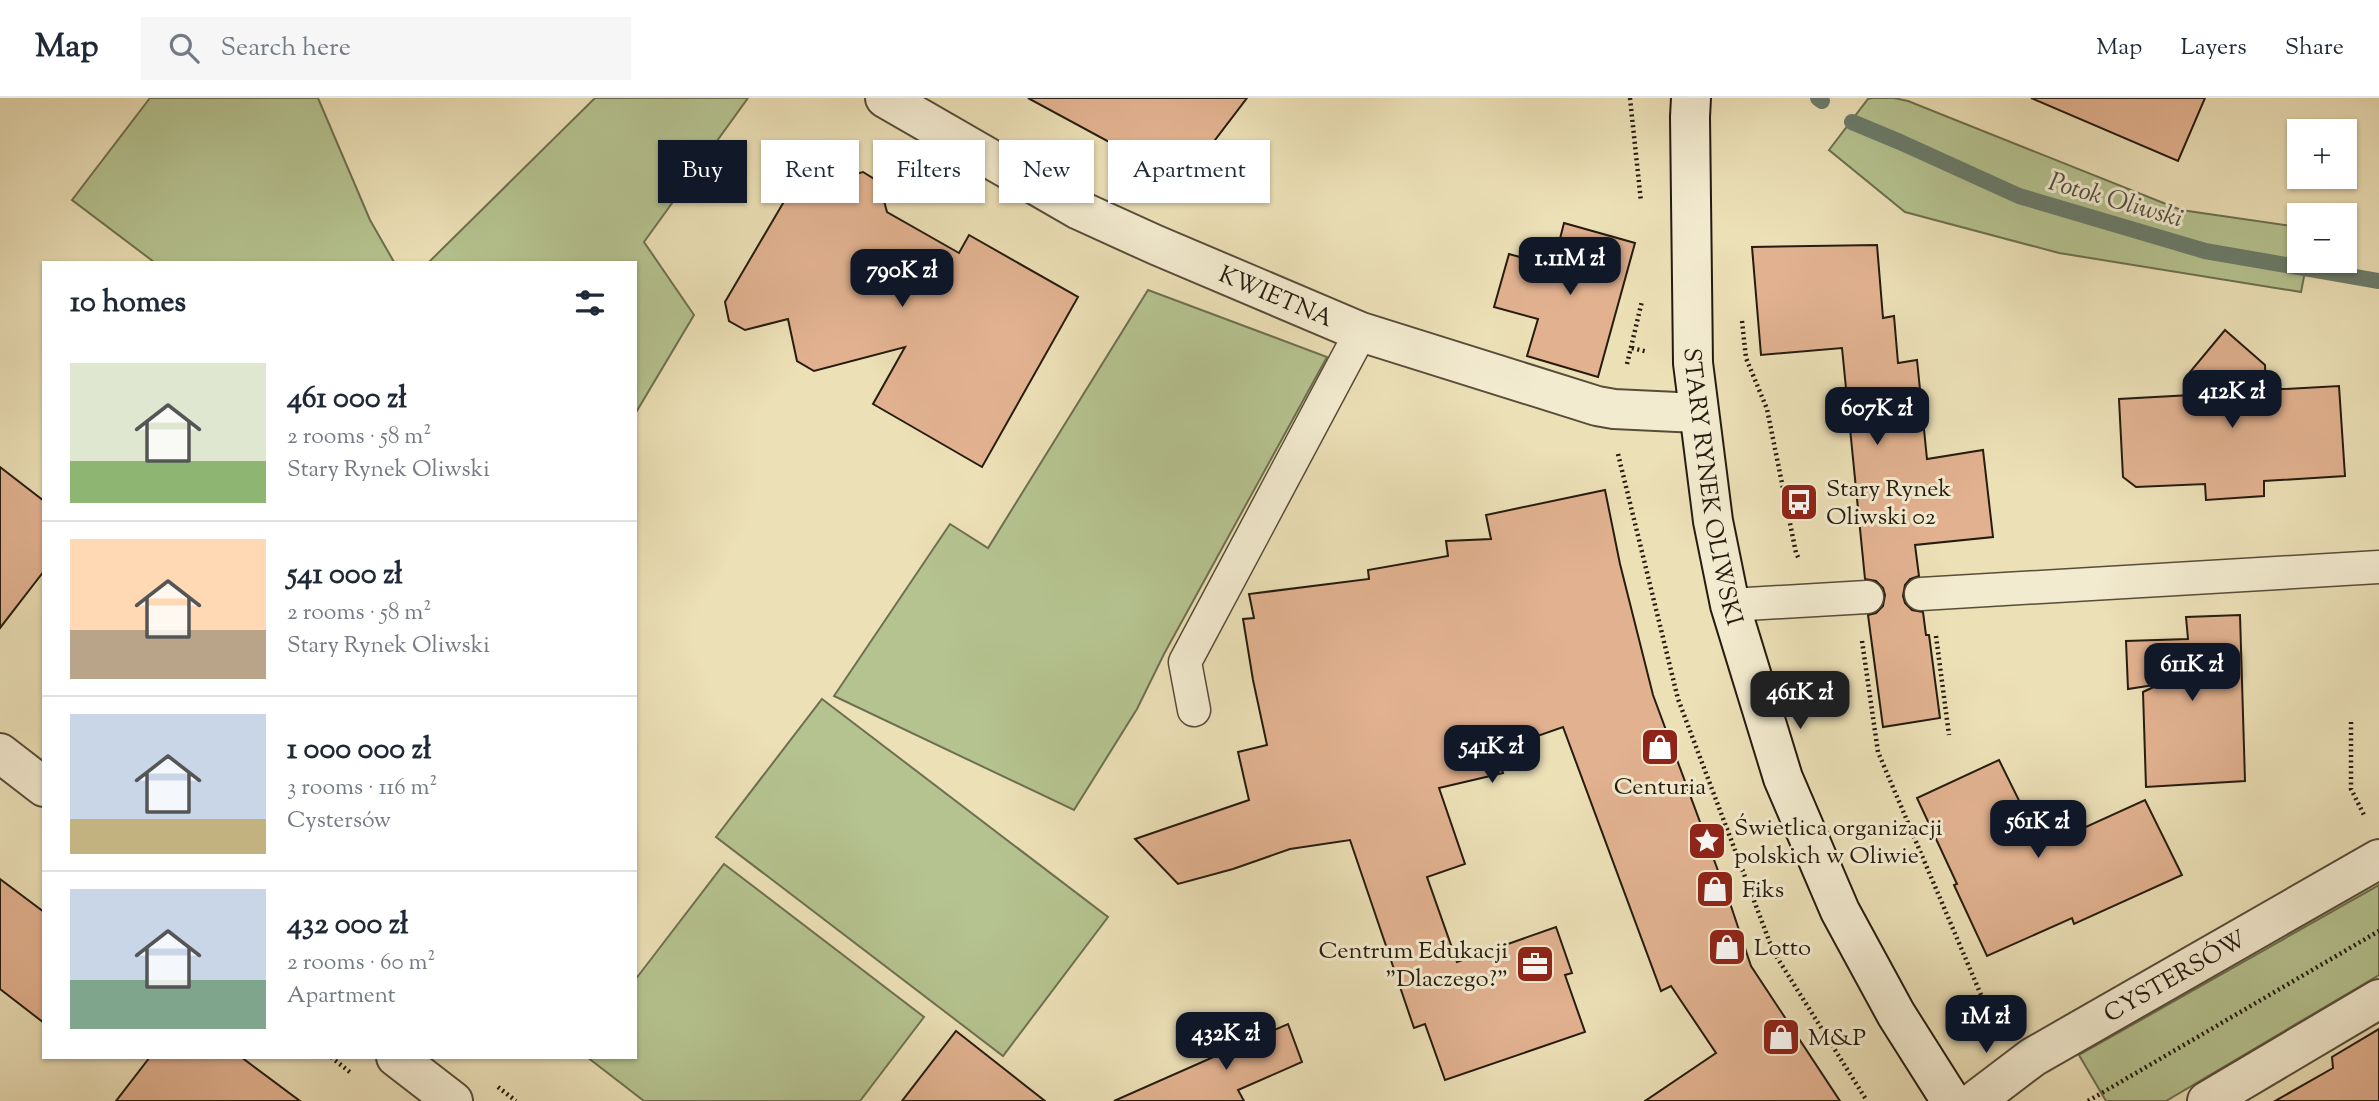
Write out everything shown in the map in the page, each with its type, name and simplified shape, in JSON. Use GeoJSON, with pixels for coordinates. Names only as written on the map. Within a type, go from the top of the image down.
{"type":"FeatureCollection","features":[{"type":"Feature","properties":{"kind":"street","name":"KWIETNA"},"geometry":{"type":"LineString","coordinates":[[885,98],[1079,210],[1361,331],[1597,406],[1698,414]]}},
{"type":"Feature","properties":{"kind":"street","name":"STARY RYNEK OLIWSKI"},"geometry":{"type":"LineString","coordinates":[[1690,107],[1693,363],[1713,521],[1730,605],[1783,778],[1840,911],[1896,1014],[1951,1101]]}},
{"type":"Feature","properties":{"kind":"street"},"geometry":{"type":"LineString","coordinates":[[0,753],[42,785]]}},
{"type":"Feature","properties":{"kind":"street","name":"CYSTERSÓW"},"geometry":{"type":"LineString","coordinates":[[1975,1101],[2033,1057],[2379,859]]}},
{"type":"Feature","properties":{"kind":"street"},"geometry":{"type":"LineString","coordinates":[[2207,1101],[2379,999]]}},
{"type":"Feature","properties":{"kind":"street"},"geometry":{"type":"LineString","coordinates":[[399,1059],[453,1101]]}},
{"type":"Feature","properties":{"kind":"lane"},"geometry":{"type":"LineString","coordinates":[[1194,710],[1185,662],[1361,331]]}},
{"type":"Feature","properties":{"kind":"lane"},"geometry":{"type":"LineString","coordinates":[[1921,594],[2379,567]]}},
{"type":"Feature","properties":{"kind":"lane"},"geometry":{"type":"LineString","coordinates":[[1730,605],[1861,597]]}},
{"type":"Feature","properties":{"kind":"path"},"geometry":{"type":"LineString","coordinates":[[1630,101],[1642,209]]}},
{"type":"Feature","properties":{"kind":"path"},"geometry":{"type":"LineString","coordinates":[[1746,358],[1767,409],[1796,554],[1801,562]]}},
{"type":"Feature","properties":{"kind":"path"},"geometry":{"type":"LineString","coordinates":[[1618,452],[1678,699],[1773,951],[1867,1101]]}},
{"type":"Feature","properties":{"kind":"path"},"geometry":{"type":"LineString","coordinates":[[1861,597],[1878,752],[1984,1002],[2011,1022]]}},
{"type":"Feature","properties":{"kind":"path"},"geometry":{"type":"LineString","coordinates":[[1935,624],[1949,735]]}},
{"type":"Feature","properties":{"kind":"path"},"geometry":{"type":"LineString","coordinates":[[2351,722],[2351,789],[2366,818]]}},
{"type":"Feature","properties":{"kind":"path"},"geometry":{"type":"LineString","coordinates":[[2088,1101],[2379,932]]}},
{"type":"Feature","properties":{"kind":"green space"},"geometry":{"type":"Polygon","coordinates":[[[150,98],[318,98],[370,220],[393,261],[153,261],[72,200],[150,98]]]}},
{"type":"Feature","properties":{"kind":"green space"},"geometry":{"type":"Polygon","coordinates":[[[595,98],[748,98],[718,140],[658,140],[658,203],[672,203],[644,242],[694,315],[637,411],[637,261],[430,261],[595,98]]]}},
{"type":"Feature","properties":{"kind":"green space"},"geometry":{"type":"Polygon","coordinates":[[[1894,98],[1908,101],[2181,210],[2287,225],[2287,273],[2305,273],[2301,292],[2059,253],[1905,212],[1829,150],[1868,99],[1894,98]]]}},
{"type":"Feature","properties":{"kind":"green space"},"geometry":{"type":"Polygon","coordinates":[[[1148,290],[1327,357],[1164,654],[1137,709],[1074,810],[834,696],[950,524],[988,548],[1148,290]]]}},
{"type":"Feature","properties":{"kind":"green space"},"geometry":{"type":"Polygon","coordinates":[[[822,699],[1108,917],[1003,1056],[716,837],[822,699]]]}},
{"type":"Feature","properties":{"kind":"green space"},"geometry":{"type":"Polygon","coordinates":[[[724,864],[924,1017],[860,1101],[644,1101],[590,1059],[637,1059],[637,977],[724,864]]]}},
{"type":"Feature","properties":{"kind":"green space"},"geometry":{"type":"Polygon","coordinates":[[[2379,885],[2379,975],[2166,1101],[2106,1101],[2079,1055],[2379,885]]]}},
{"type":"Feature","properties":{"kind":"building"},"geometry":{"type":"Polygon","coordinates":[[[1028,98],[1247,98],[1215,140],[1108,141],[1028,98]]]}},
{"type":"Feature","properties":{"kind":"building"},"geometry":{"type":"Polygon","coordinates":[[[2031,98],[2205,98],[2178,161],[2031,98]]]}},
{"type":"Feature","properties":{"kind":"building"},"geometry":{"type":"Polygon","coordinates":[[[863,172],[873,178],[873,203],[885,203],[887,212],[959,253],[969,235],[1078,297],[982,467],[873,404],[905,347],[814,371],[797,361],[788,319],[745,330],[729,321],[725,302],[783,203],[859,203],[859,173],[863,172]]]}},
{"type":"Feature","properties":{"kind":"building"},"geometry":{"type":"Polygon","coordinates":[[[1564,223],[1635,243],[1598,377],[1527,356],[1538,319],[1494,307],[1509,254],[1553,266],[1564,223]]]}},
{"type":"Feature","properties":{"kind":"building"},"geometry":{"type":"Polygon","coordinates":[[[1877,245],[1883,318],[1894,316],[1898,363],[1917,360],[1927,459],[1983,450],[1993,537],[1915,545],[1919,576],[1910,579],[1905,585],[1903,596],[1905,603],[1912,610],[1923,612],[1926,635],[1929,635],[1940,718],[1883,727],[1868,615],[1876,613],[1883,606],[1885,595],[1883,588],[1876,581],[1865,579],[1842,348],[1761,355],[1752,247],[1877,245]]]}},
{"type":"Feature","properties":{"kind":"building"},"geometry":{"type":"Polygon","coordinates":[[[2225,330],[2265,365],[2266,390],[2339,386],[2345,476],[2264,481],[2264,496],[2206,500],[2205,484],[2136,487],[2123,477],[2119,399],[2191,395],[2190,372],[2225,330]]]}},
{"type":"Feature","properties":{"kind":"building"},"geometry":{"type":"Polygon","coordinates":[[[0,467],[42,499],[42,574],[0,628],[0,467]]]}},
{"type":"Feature","properties":{"kind":"building"},"geometry":{"type":"Polygon","coordinates":[[[1605,490],[1620,564],[1653,695],[1751,966],[1840,1101],[1645,1101],[1716,1053],[1671,986],[1661,991],[1563,727],[1495,751],[1503,773],[1439,788],[1465,864],[1427,877],[1457,962],[1556,927],[1572,973],[1565,975],[1585,1032],[1445,1080],[1425,1024],[1414,1028],[1350,840],[1290,849],[1178,884],[1135,839],[1249,800],[1238,752],[1267,745],[1243,619],[1254,618],[1249,594],[1369,579],[1368,570],[1448,556],[1446,541],[1491,539],[1486,515],[1605,490]]]}},
{"type":"Feature","properties":{"kind":"building"},"geometry":{"type":"Polygon","coordinates":[[[2240,615],[2245,781],[2146,787],[2143,692],[2160,684],[2128,689],[2126,641],[2188,639],[2186,617],[2240,615]]]}},
{"type":"Feature","properties":{"kind":"building"},"geometry":{"type":"Polygon","coordinates":[[[1999,760],[2042,847],[2145,800],[2182,875],[2074,924],[2072,918],[1987,956],[1917,798],[1999,760]]]}},
{"type":"Feature","properties":{"kind":"building"},"geometry":{"type":"Polygon","coordinates":[[[0,879],[42,910],[42,1021],[0,989],[0,879]]]}},
{"type":"Feature","properties":{"kind":"building"},"geometry":{"type":"Polygon","coordinates":[[[1288,1024],[1302,1062],[1238,1090],[1244,1101],[1114,1101],[1288,1024]]]}},
{"type":"Feature","properties":{"kind":"building"},"geometry":{"type":"Polygon","coordinates":[[[2379,1029],[2379,1101],[2275,1101],[2333,1068],[2332,1057],[2379,1029]]]}},
{"type":"Feature","properties":{"kind":"building"},"geometry":{"type":"Polygon","coordinates":[[[956,1031],[1045,1101],[902,1101],[956,1031]]]}},
{"type":"Feature","properties":{"kind":"building"},"geometry":{"type":"Polygon","coordinates":[[[148,1059],[244,1059],[300,1101],[116,1101],[148,1059]]]}},
{"type":"Feature","properties":{"kind":"waterway","name":"Potok Oliwski"},"geometry":{"type":"LineString","coordinates":[[1818,98],[1822,101]]}},
{"type":"Feature","properties":{"kind":"waterway","name":"Potok Oliwski"},"geometry":{"type":"LineString","coordinates":[[1852,122],[2019,196],[2205,251],[2379,281]]}},
{"type":"Feature","properties":{"kind":"place","name":"Stary Rynek Oliwski 02"},"geometry":{"type":"Point","coordinates":[1799,502]}},
{"type":"Feature","properties":{"kind":"place","name":"Centuria"},"geometry":{"type":"Point","coordinates":[1660,747]}},
{"type":"Feature","properties":{"kind":"place","name":"Świetlica organizacji polskich w Oliwie"},"geometry":{"type":"Point","coordinates":[1707,841]}},
{"type":"Feature","properties":{"kind":"place","name":"Fiks"},"geometry":{"type":"Point","coordinates":[1715,889]}},
{"type":"Feature","properties":{"kind":"place","name":"Lotto"},"geometry":{"type":"Point","coordinates":[1727,947]}},
{"type":"Feature","properties":{"kind":"place","name":"Centrum Edukacji \"Dlaczego?\""},"geometry":{"type":"Point","coordinates":[1535,964]}},
{"type":"Feature","properties":{"kind":"place","name":"M&P"},"geometry":{"type":"Point","coordinates":[1781,1037]}}]}
